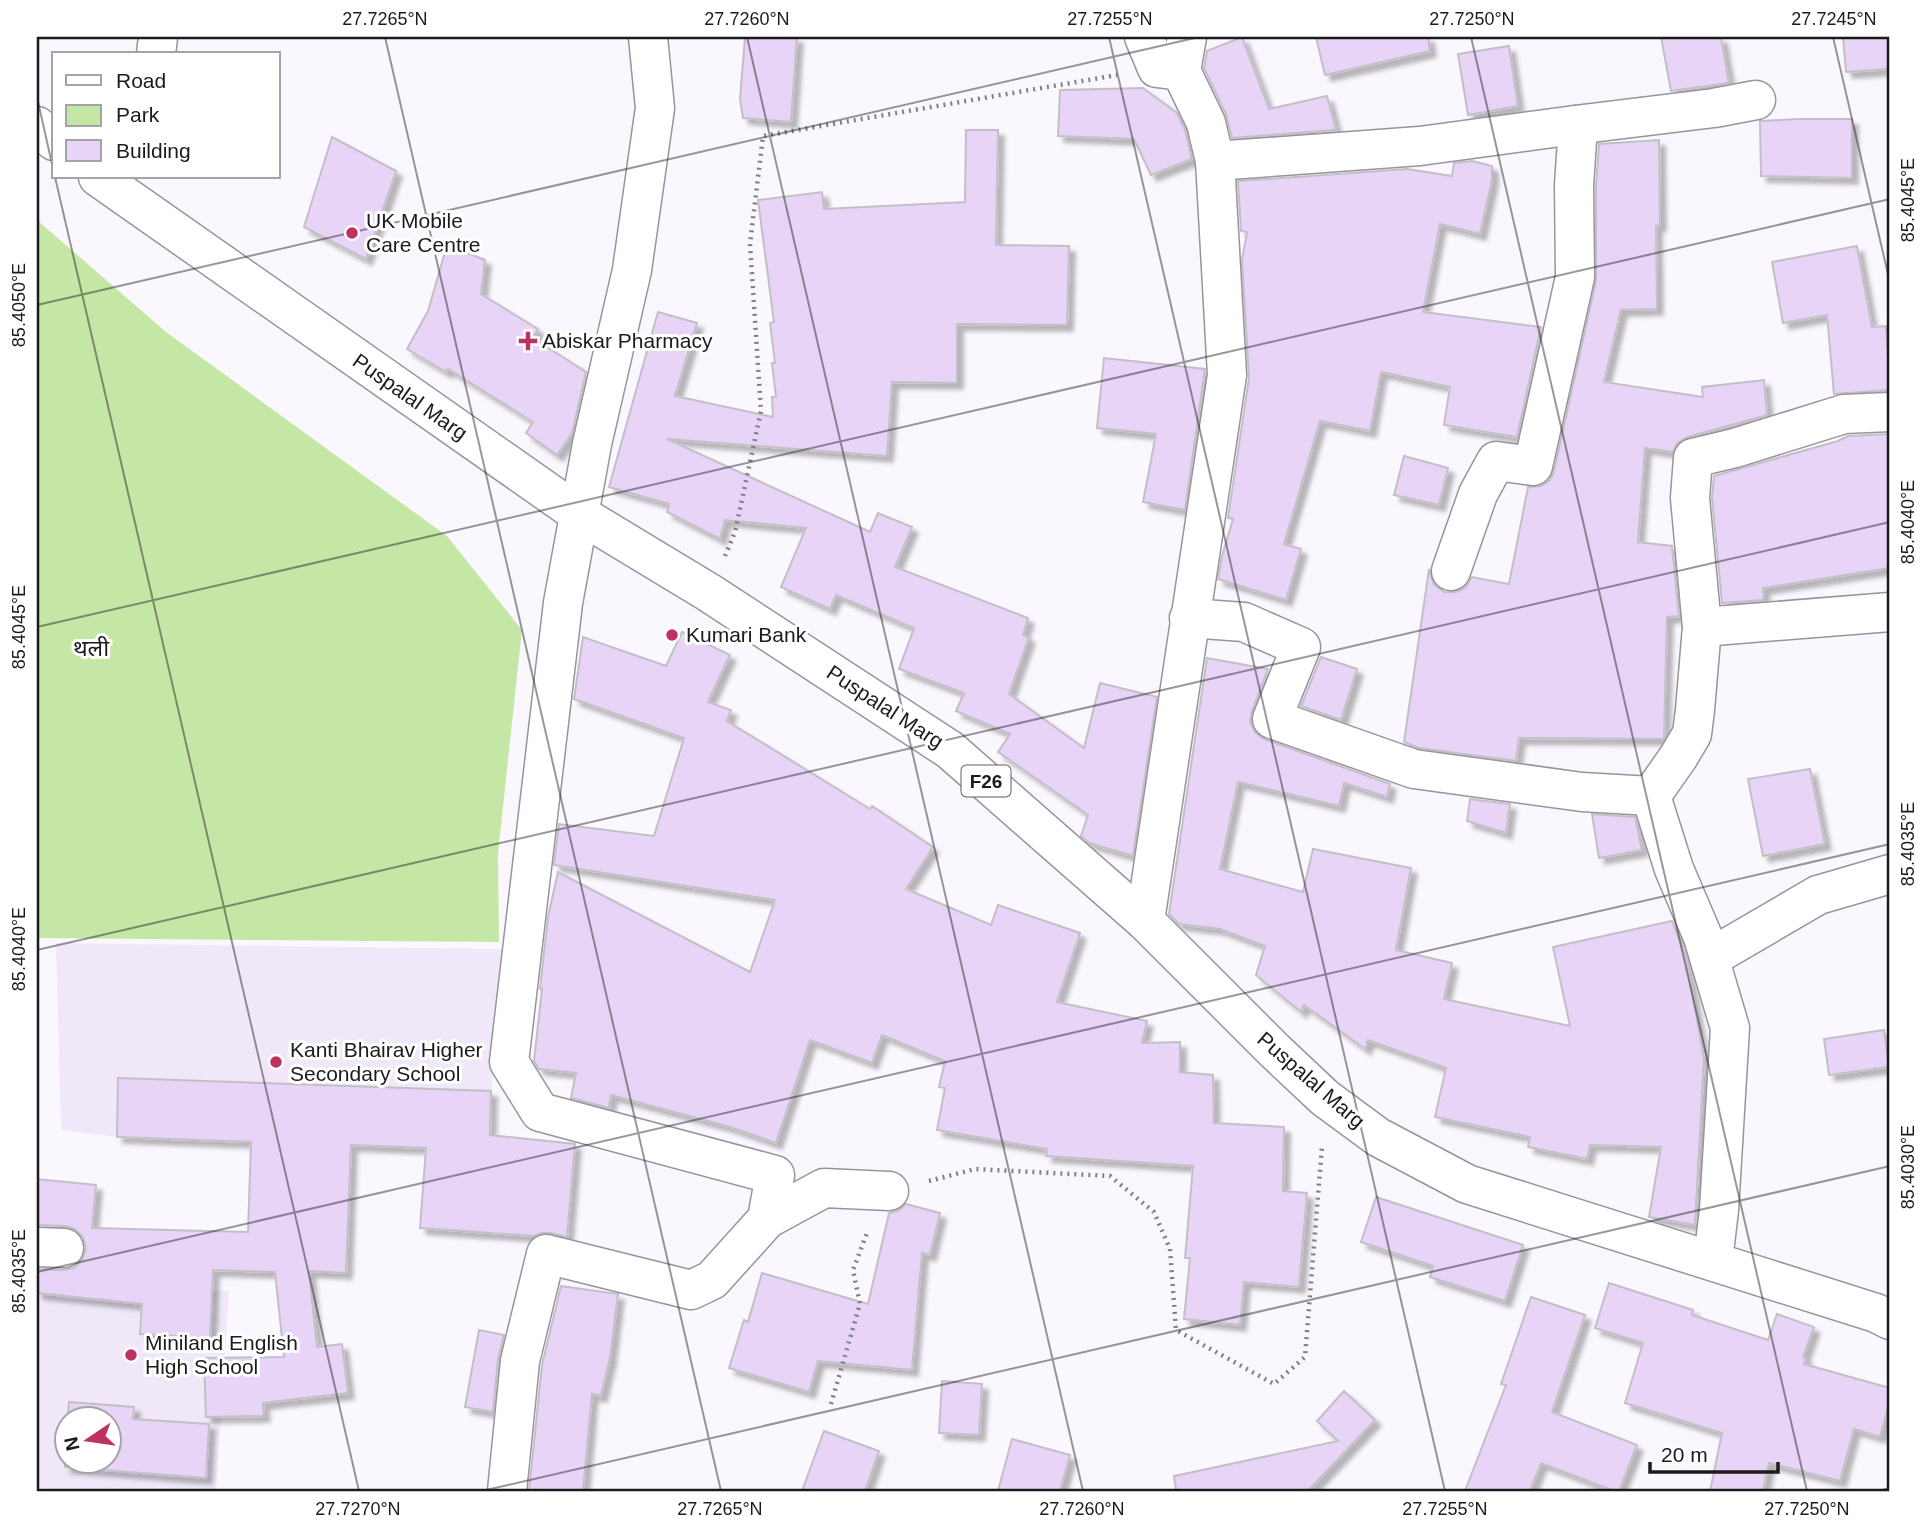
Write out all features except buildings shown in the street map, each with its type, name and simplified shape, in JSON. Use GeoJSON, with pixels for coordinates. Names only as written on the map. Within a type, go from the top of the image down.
{"type":"FeatureCollection","features":[{"type":"Feature","properties":{"kind":"street"},"geometry":{"type":"LineString","coordinates":[[648,37],[655,108],[632,270],[592,444],[564,603],[509,1062],[540,1112],[775,1175],[767,1219]]}},
{"type":"Feature","properties":{"kind":"street"},"geometry":{"type":"LineString","coordinates":[[1145,921],[1227,375],[1215,161],[1206,123],[1167,53]]}},
{"type":"Feature","properties":{"kind":"street"},"geometry":{"type":"LineString","coordinates":[[1215,161],[1420,146],[1714,108],[1756,100]]}},
{"type":"Feature","properties":{"kind":"street"},"geometry":{"type":"LineString","coordinates":[[1451,572],[1478,494],[1496,461],[1533,466],[1575,278],[1575,125]]}},
{"type":"Feature","properties":{"kind":"street"},"geometry":{"type":"LineString","coordinates":[[37,126],[52,139]]}},
{"type":"Feature","properties":{"kind":"street","name":"Puspalal Marg"},"geometry":{"type":"LineString","coordinates":[[109,181],[579,514],[708,592],[950,750],[1145,921],[1325,1098],[1378,1137],[1467,1184],[1713,1260],[1890,1320]]}},
{"type":"Feature","properties":{"kind":"street"},"geometry":{"type":"LineString","coordinates":[[1651,796],[1692,734],[1702,627],[1690,498],[1693,458],[1735,448],[1844,414],[1890,412]]}},
{"type":"Feature","properties":{"kind":"street"},"geometry":{"type":"LineString","coordinates":[[1702,627],[1890,612]]}},
{"type":"Feature","properties":{"kind":"street"},"geometry":{"type":"LineString","coordinates":[[1189,618],[1244,622],[1301,647],[1272,719],[1415,769],[1582,792],[1651,796]]}},
{"type":"Feature","properties":{"kind":"street"},"geometry":{"type":"LineString","coordinates":[[1651,796],[1674,869],[1703,937],[1730,1028],[1719,1210],[1713,1260]]}},
{"type":"Feature","properties":{"kind":"street"},"geometry":{"type":"LineString","coordinates":[[1721,951],[1818,895],[1890,874]]}},
{"type":"Feature","properties":{"kind":"street"},"geometry":{"type":"LineString","coordinates":[[507,1491],[520,1361],[547,1254],[691,1290],[712,1280],[767,1219],[824,1188],[889,1191]]}},
{"type":"Feature","properties":{"kind":"path"},"geometry":{"type":"LineString","coordinates":[[708,592],[736,533],[761,411],[750,244],[763,136],[1167,53]]}},
{"type":"Feature","properties":{"kind":"path"},"geometry":{"type":"LineString","coordinates":[[831,1404],[860,1304],[853,1270],[868,1229],[889,1191],[975,1169],[1110,1175],[1154,1212],[1170,1249],[1176,1330],[1274,1384],[1305,1357],[1325,1098]]}},
{"type":"Feature","properties":{"kind":"shaded area","name":"Kanti Bhairav Higher Secondary School"},"geometry":{"type":"Polygon","coordinates":[[[56,943],[504,949],[494,1034],[489,1150],[117,1137],[61,1130],[56,943]]]}},
{"type":"Feature","properties":{"kind":"shaded area","name":"Miniland English High School"},"geometry":{"type":"Polygon","coordinates":[[[37,1250],[102,1254],[101,1282],[229,1291],[216,1491],[72,1491],[37,1488],[37,1250]]]}},
{"type":"Feature","properties":{"kind":"green space"},"geometry":{"type":"Polygon","coordinates":[[[37,220],[166,332],[447,536],[522,630],[498,853],[499,942],[37,938],[37,220]]]}},
{"type":"Feature","properties":{"kind":"place","name":"UK Mobile Care Centre"},"geometry":{"type":"Point","coordinates":[352,233]}},
{"type":"Feature","properties":{"kind":"place","name":"Abiskar Pharmacy"},"geometry":{"type":"Point","coordinates":[528,341]}},
{"type":"Feature","properties":{"kind":"place","name":"Kumari Bank"},"geometry":{"type":"Point","coordinates":[672,635]}},
{"type":"Feature","properties":{"kind":"place","name":"Kanti Bhairav Higher Secondary School"},"geometry":{"type":"Point","coordinates":[276,1062]}},
{"type":"Feature","properties":{"kind":"place","name":"Miniland English High School"},"geometry":{"type":"Point","coordinates":[131,1355]}},
{"type":"Feature","properties":{"kind":"district","name":"थली"},"geometry":{"type":"Point","coordinates":[91,648]}}]}
